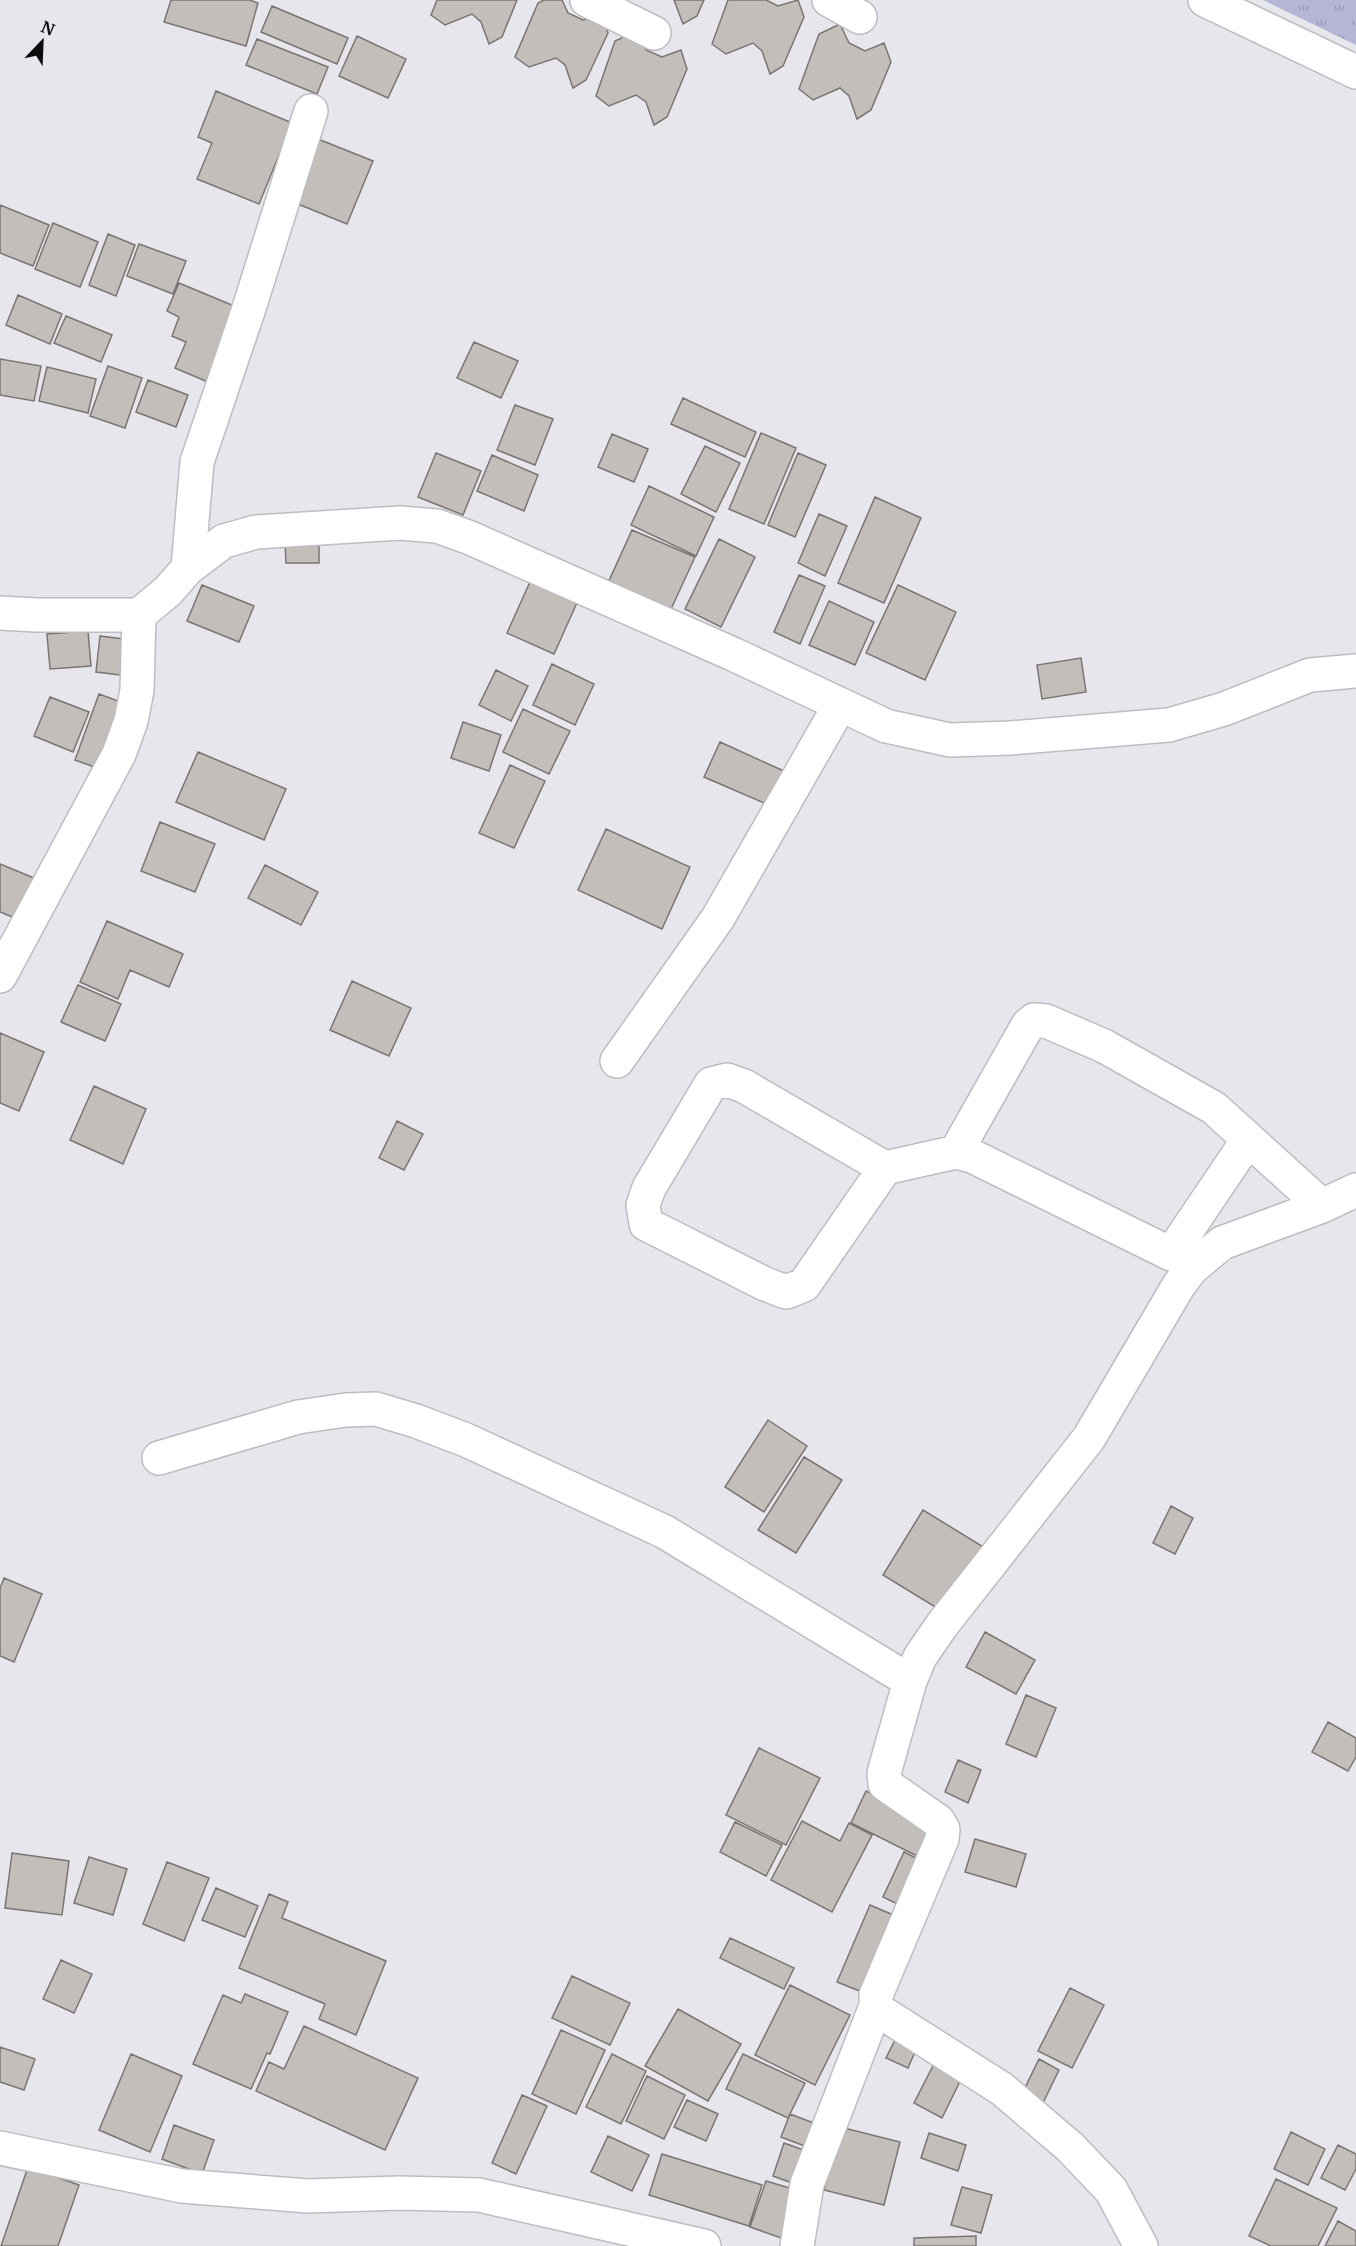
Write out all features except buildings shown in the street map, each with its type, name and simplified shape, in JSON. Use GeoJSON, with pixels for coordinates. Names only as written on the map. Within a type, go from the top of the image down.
{"type":"FeatureCollection","features":[{"type":"Feature","properties":{"kind":"street"},"geometry":{"type":"LineString","coordinates":[[586,0],[654,33]]}},
{"type":"Feature","properties":{"kind":"street"},"geometry":{"type":"LineString","coordinates":[[829,0],[860,17]]}},
{"type":"Feature","properties":{"kind":"street"},"geometry":{"type":"LineString","coordinates":[[1205,0],[1356,72]]}},
{"type":"Feature","properties":{"kind":"street"},"geometry":{"type":"LineString","coordinates":[[188,568],[197,462],[250,305],[311,111]]}},
{"type":"Feature","properties":{"kind":"street"},"geometry":{"type":"LineString","coordinates":[[0,613],[139,615],[168,591],[188,568],[224,541],[256,532],[400,523],[437,526],[478,542],[724,650],[886,726],[950,740],[1011,738],[1169,724],[1224,709],[1310,675],[1356,671]]}},
{"type":"Feature","properties":{"kind":"street"},"geometry":{"type":"LineString","coordinates":[[0,976],[119,754],[131,721],[137,690],[139,615]]}},
{"type":"Feature","properties":{"kind":"street"},"geometry":{"type":"LineString","coordinates":[[617,1061],[718,918],[840,705]]}},
{"type":"Feature","properties":{"kind":"street"},"geometry":{"type":"LineString","coordinates":[[956,1152],[1028,1025],[1034,1020],[1046,1021],[1104,1046],[1214,1108],[1322,1206]]}},
{"type":"Feature","properties":{"kind":"street"},"geometry":{"type":"LineString","coordinates":[[885,1168],[744,1086],[727,1080],[711,1084],[649,1188],[643,1205],[646,1224],[765,1284],[786,1292],[804,1285],[885,1168],[956,1152],[972,1156],[1171,1254],[1248,1140]]}},
{"type":"Feature","properties":{"kind":"street"},"geometry":{"type":"LineString","coordinates":[[797,2246],[807,2184],[876,2006],[876,1995],[942,1839],[943,1829],[938,1821],[892,1790],[884,1780],[910,1681],[920,1657],[942,1625],[1089,1438],[1179,1285],[1191,1269],[1222,1243],[1322,1206],[1356,1190]]}},
{"type":"Feature","properties":{"kind":"street"},"geometry":{"type":"LineString","coordinates":[[159,1458],[298,1417],[345,1410],[376,1409],[466,1440],[665,1532],[910,1681]]}},
{"type":"Feature","properties":{"kind":"street"},"geometry":{"type":"LineString","coordinates":[[876,2006],[881,2012],[1002,2089],[1070,2147],[1111,2190],[1141,2246]]}},
{"type":"Feature","properties":{"kind":"street"},"geometry":{"type":"LineString","coordinates":[[0,2148],[182,2186],[308,2196],[399,2193],[479,2195],[704,2246]]}},
{"type":"Feature","properties":{"kind":"green space"},"geometry":{"type":"Polygon","coordinates":[[[1263,0],[1356,0],[1356,45],[1263,0]]]}}]}
